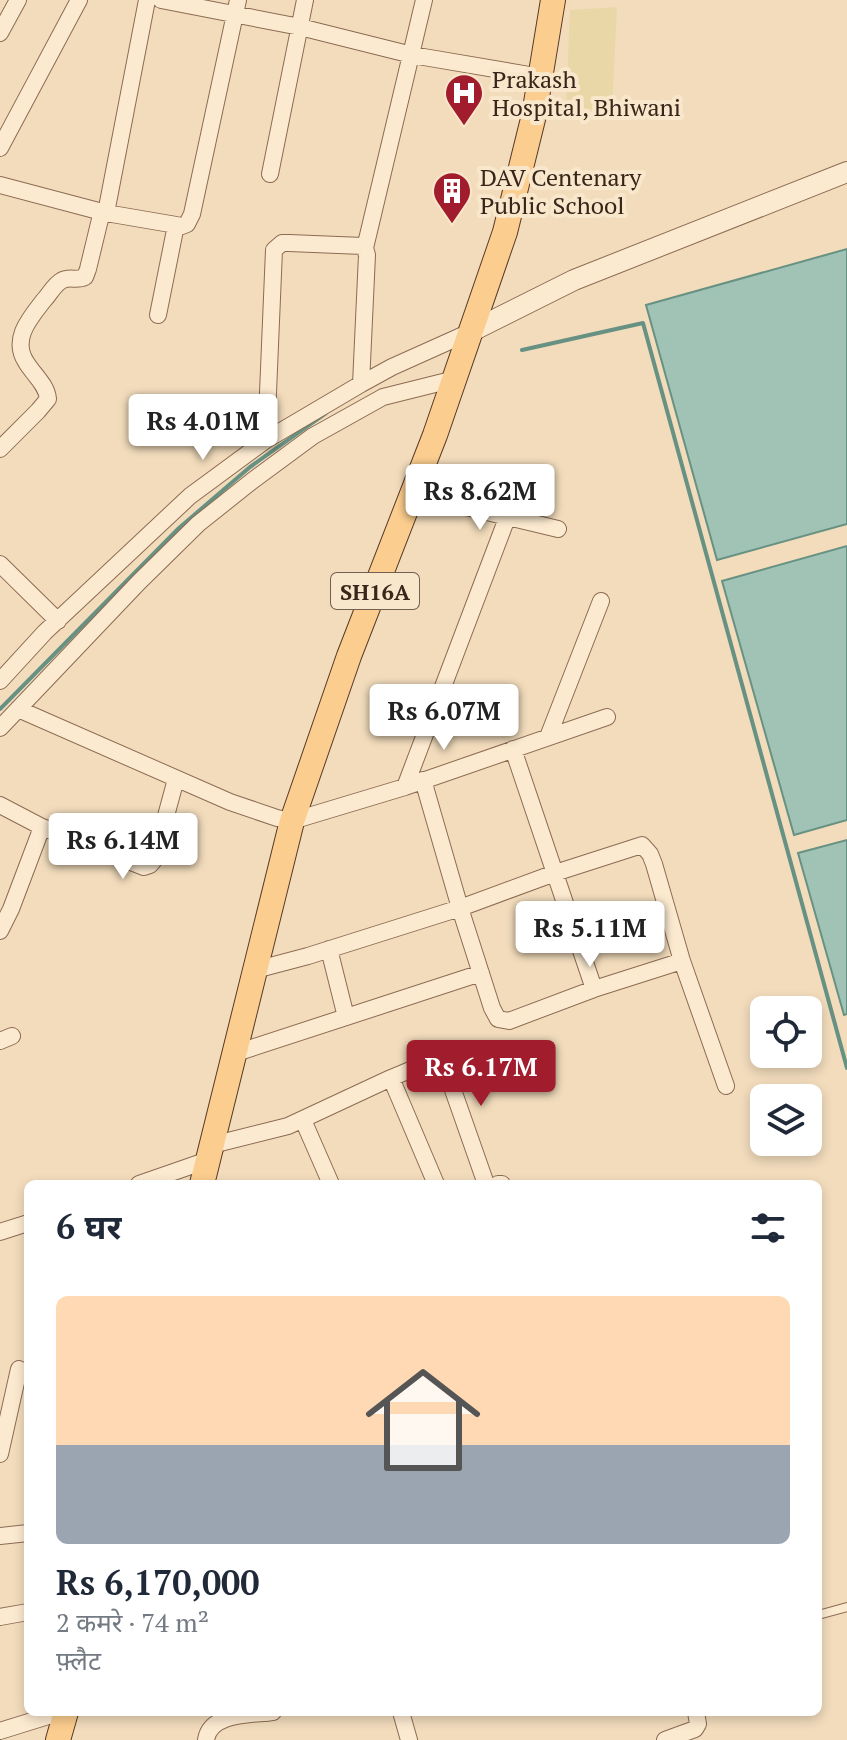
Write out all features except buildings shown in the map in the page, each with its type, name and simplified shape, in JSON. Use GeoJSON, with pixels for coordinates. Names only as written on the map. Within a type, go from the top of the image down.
{"type":"FeatureCollection","features":[{"type":"Feature","properties":{"kind":"main road","name":"SH16A"},"geometry":{"type":"LineString","coordinates":[[203,1180],[292,821],[349,656],[455,379],[505,232],[534,115],[553,0]]}},
{"type":"Feature","properties":{"kind":"main road"},"geometry":{"type":"LineString","coordinates":[[58,1740],[63,1716]]}},
{"type":"Feature","properties":{"kind":"street"},"geometry":{"type":"LineString","coordinates":[[0,33],[18,0]]}},
{"type":"Feature","properties":{"kind":"street"},"geometry":{"type":"LineString","coordinates":[[0,148],[79,0]]}},
{"type":"Feature","properties":{"kind":"street"},"geometry":{"type":"LineString","coordinates":[[0,449],[48,399],[47,391],[21,354],[20,342],[31,317],[59,282],[85,277],[88,269],[104,212],[147,0]]}},
{"type":"Feature","properties":{"kind":"street"},"geometry":{"type":"LineString","coordinates":[[161,0],[236,7],[300,27],[412,55],[541,77]]}},
{"type":"Feature","properties":{"kind":"street"},"geometry":{"type":"LineString","coordinates":[[270,174],[305,0]]}},
{"type":"Feature","properties":{"kind":"street"},"geometry":{"type":"LineString","coordinates":[[361,384],[365,248],[424,0]]}},
{"type":"Feature","properties":{"kind":"street"},"geometry":{"type":"LineString","coordinates":[[0,185],[104,212],[184,225],[191,218],[236,7]]}},
{"type":"Feature","properties":{"kind":"street"},"geometry":{"type":"LineString","coordinates":[[0,681],[58,621],[190,496],[266,440],[392,367],[574,280],[847,172]]}},
{"type":"Feature","properties":{"kind":"street"},"geometry":{"type":"LineString","coordinates":[[158,315],[176,225]]}},
{"type":"Feature","properties":{"kind":"street"},"geometry":{"type":"LineString","coordinates":[[266,440],[274,250],[282,243],[365,248]]}},
{"type":"Feature","properties":{"kind":"street"},"geometry":{"type":"LineString","coordinates":[[0,728],[139,582],[188,534],[252,481],[313,436],[383,397],[455,379]]}},
{"type":"Feature","properties":{"kind":"street"},"geometry":{"type":"LineString","coordinates":[[412,494],[558,529]]}},
{"type":"Feature","properties":{"kind":"street"},"geometry":{"type":"LineString","coordinates":[[405,787],[507,518]]}},
{"type":"Feature","properties":{"kind":"street"},"geometry":{"type":"LineString","coordinates":[[0,564],[58,621]]}},
{"type":"Feature","properties":{"kind":"street"},"geometry":{"type":"LineString","coordinates":[[548,737],[601,601]]}},
{"type":"Feature","properties":{"kind":"street"},"geometry":{"type":"LineString","coordinates":[[18,709],[176,779],[257,812],[292,821],[405,787],[607,717]]}},
{"type":"Feature","properties":{"kind":"street"},"geometry":{"type":"LineString","coordinates":[[513,749],[594,989]]}},
{"type":"Feature","properties":{"kind":"street"},"geometry":{"type":"LineString","coordinates":[[0,805],[42,827],[146,867],[154,860],[176,779]]}},
{"type":"Feature","properties":{"kind":"street"},"geometry":{"type":"LineString","coordinates":[[423,780],[460,908],[498,1019],[505,1022],[682,961]]}},
{"type":"Feature","properties":{"kind":"street"},"geometry":{"type":"LineString","coordinates":[[0,931],[42,827]]}},
{"type":"Feature","properties":{"kind":"street"},"geometry":{"type":"LineString","coordinates":[[255,970],[460,908],[555,873],[633,847],[645,846],[654,864],[682,961],[726,1086]]}},
{"type":"Feature","properties":{"kind":"street"},"geometry":{"type":"LineString","coordinates":[[329,949],[346,1017]]}},
{"type":"Feature","properties":{"kind":"street"},"geometry":{"type":"LineString","coordinates":[[233,1054],[481,973]]}},
{"type":"Feature","properties":{"kind":"street"},"geometry":{"type":"LineString","coordinates":[[148,1180],[210,1152],[303,1120],[391,1078],[439,1061],[444,1065],[485,1180]]}},
{"type":"Feature","properties":{"kind":"street"},"geometry":{"type":"LineString","coordinates":[[391,1078],[434,1180]]}},
{"type":"Feature","properties":{"kind":"street"},"geometry":{"type":"LineString","coordinates":[[303,1120],[329,1180]]}},
{"type":"Feature","properties":{"kind":"street"},"geometry":{"type":"LineString","coordinates":[[0,1232],[24,1224]]}},
{"type":"Feature","properties":{"kind":"street"},"geometry":{"type":"LineString","coordinates":[[0,1367],[23,1369],[0,1454]]}},
{"type":"Feature","properties":{"kind":"street"},"geometry":{"type":"LineString","coordinates":[[0,1536],[24,1533]]}},
{"type":"Feature","properties":{"kind":"street"},"geometry":{"type":"LineString","coordinates":[[0,1617],[24,1613]]}},
{"type":"Feature","properties":{"kind":"street"},"geometry":{"type":"LineString","coordinates":[[0,1731],[51,1716]]}},
{"type":"Feature","properties":{"kind":"street"},"geometry":{"type":"LineString","coordinates":[[206,1740],[207,1733],[217,1721],[242,1716]]}},
{"type":"Feature","properties":{"kind":"street"},"geometry":{"type":"LineString","coordinates":[[402,1716],[409,1740]]}},
{"type":"Feature","properties":{"kind":"street"},"geometry":{"type":"LineString","coordinates":[[665,1740],[695,1729],[697,1716]]}},
{"type":"Feature","properties":{"kind":"lane"},"geometry":{"type":"LineString","coordinates":[[822,1614],[847,1607]]}},
{"type":"Feature","properties":{"kind":"shaded area"},"geometry":{"type":"Polygon","coordinates":[[[617,7],[612,112],[566,106],[570,10],[617,7]]]}},
{"type":"Feature","properties":{"kind":"shaded area"},"geometry":{"type":"Polygon","coordinates":[[[847,249],[847,524],[717,560],[646,305],[847,249]]]}},
{"type":"Feature","properties":{"kind":"shaded area"},"geometry":{"type":"Polygon","coordinates":[[[847,546],[847,820],[794,835],[722,581],[847,546]]]}},
{"type":"Feature","properties":{"kind":"shaded area"},"geometry":{"type":"Polygon","coordinates":[[[847,840],[847,1014],[844,1015],[798,853],[847,840]]]}},
{"type":"Feature","properties":{"kind":"waterway"},"geometry":{"type":"LineString","coordinates":[[522,350],[643,323],[847,1068]]}},
{"type":"Feature","properties":{"kind":"waterway"},"geometry":{"type":"LineString","coordinates":[[0,709],[179,528],[250,467],[326,413]]}},
{"type":"Feature","properties":{"kind":"place","name":"Prakash Hospital, Bhiwani"},"geometry":{"type":"Point","coordinates":[464,127]}},
{"type":"Feature","properties":{"kind":"place","name":"DAV Centenary Public School"},"geometry":{"type":"Point","coordinates":[452,225]}}]}
